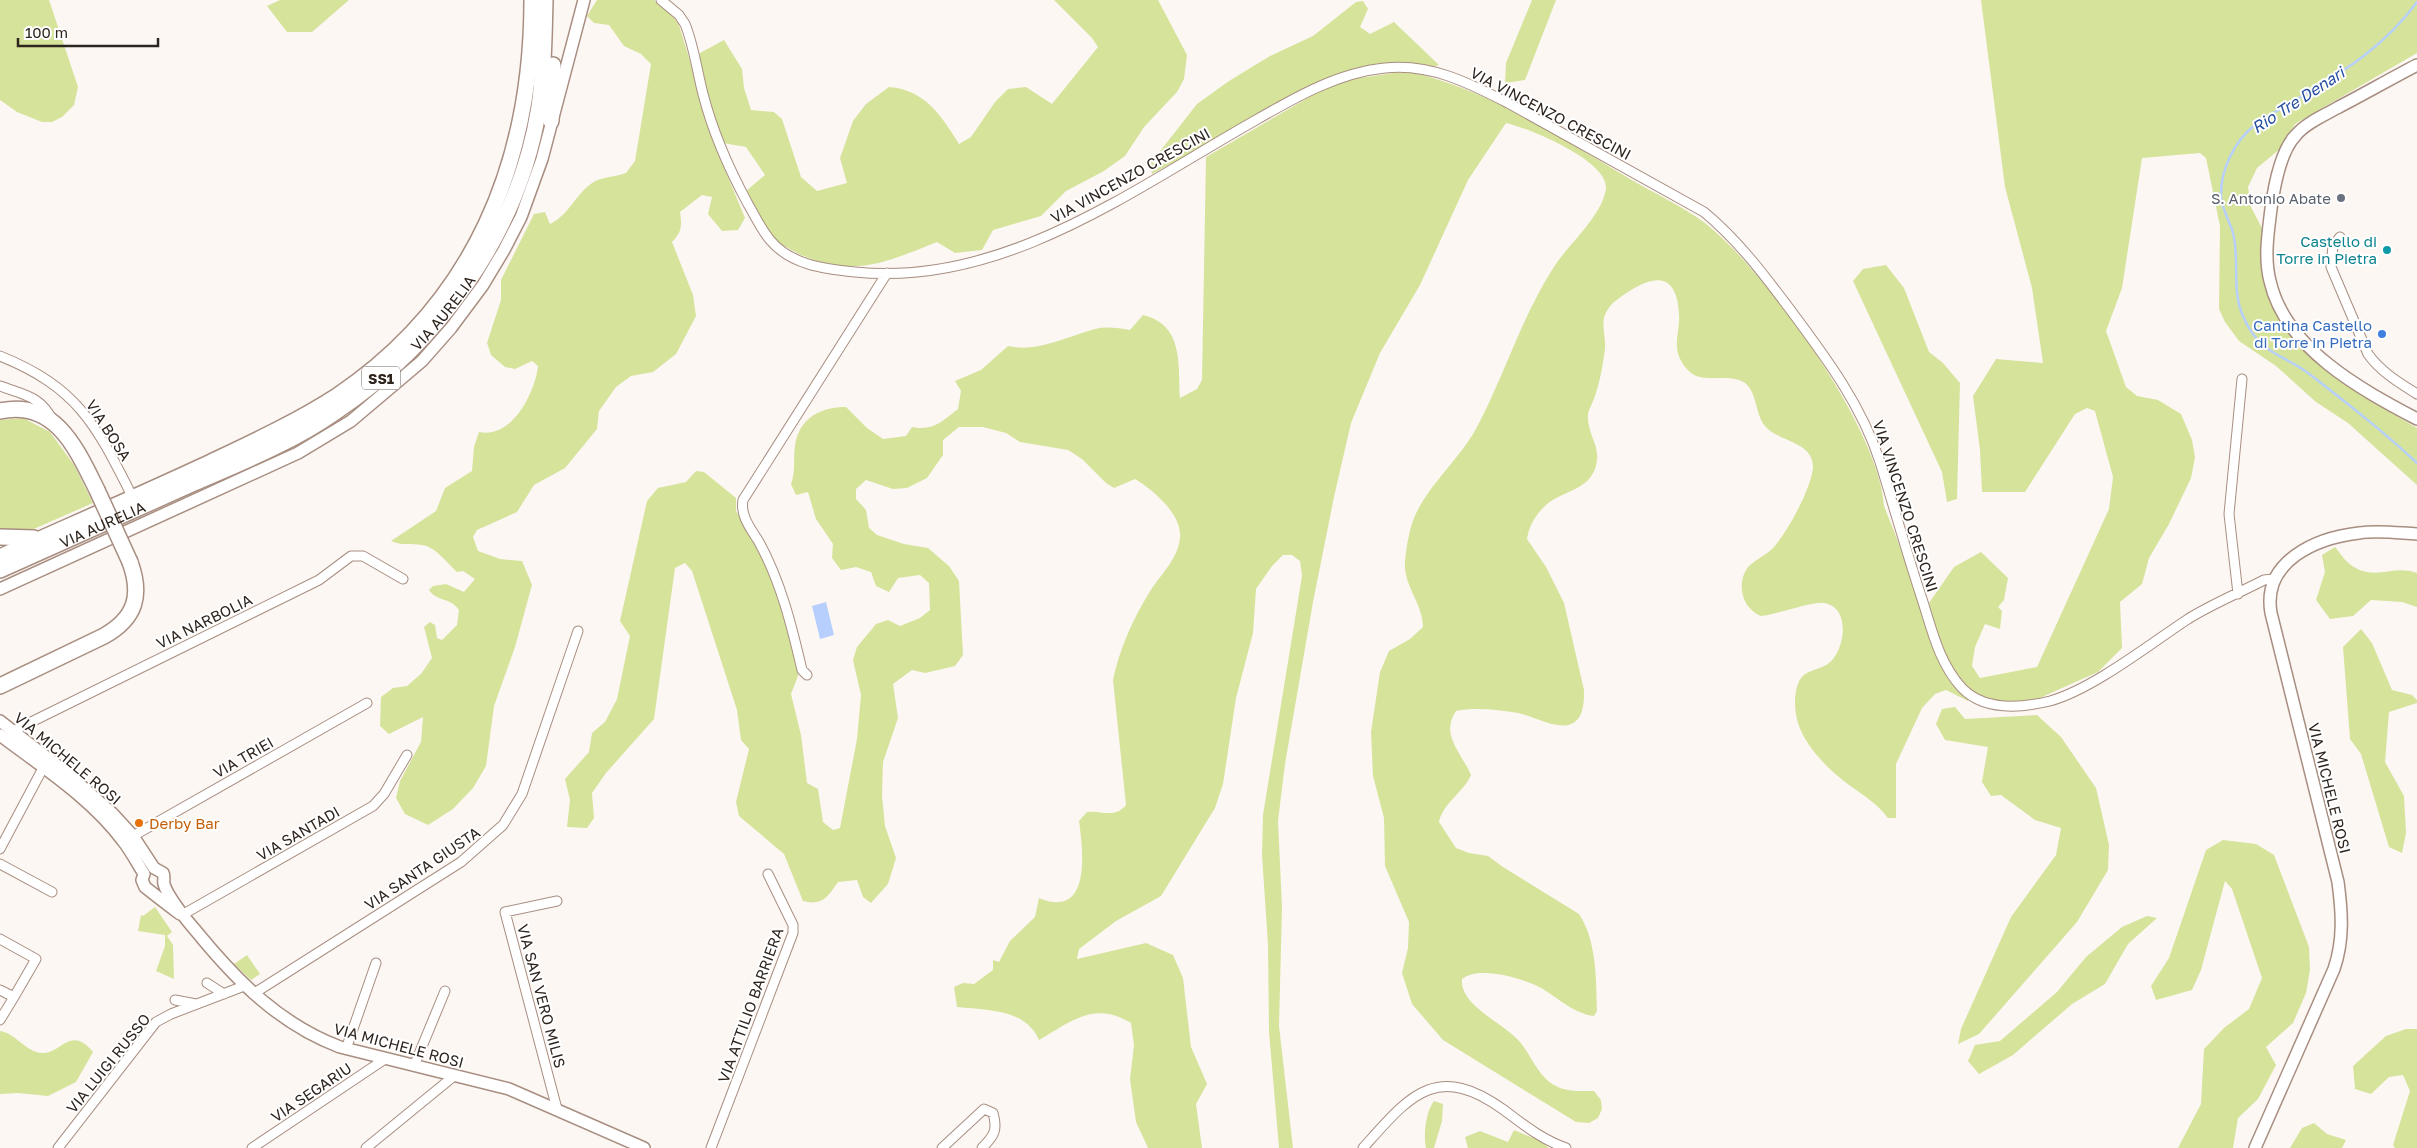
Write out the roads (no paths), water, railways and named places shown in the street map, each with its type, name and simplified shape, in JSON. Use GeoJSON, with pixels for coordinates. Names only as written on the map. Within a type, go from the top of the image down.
{"type":"FeatureCollection","features":[{"type":"Feature","properties":{"kind":"highway","name":"VIA AURELIA"},"geometry":{"type":"LineString","coordinates":[[0,557],[284,428],[325,404],[358,380],[391,352],[437,304],[478,240],[508,173],[521,126],[529,82],[532,0]]}},
{"type":"Feature","properties":{"kind":"highway","name":"VIA AURELIA"},"geometry":{"type":"LineString","coordinates":[[0,570],[220,472],[309,429],[370,387],[419,342],[451,304],[479,266],[502,223],[518,183],[538,110],[544,56],[545,0]]}},
{"type":"Feature","properties":{"kind":"highway"},"geometry":{"type":"LineString","coordinates":[[551,121],[554,0]]}},
{"type":"Feature","properties":{"kind":"highway"},"geometry":{"type":"LineString","coordinates":[[0,410],[28,411],[54,423],[72,442],[97,490],[130,562],[136,583],[136,597],[128,616],[119,627],[0,686]]}},
{"type":"Feature","properties":{"kind":"highway"},"geometry":{"type":"LineString","coordinates":[[0,537],[44,537]]}},
{"type":"Feature","properties":{"kind":"highway"},"geometry":{"type":"LineString","coordinates":[[0,549],[44,537]]}},
{"type":"Feature","properties":{"kind":"street"},"geometry":{"type":"LineString","coordinates":[[0,589],[298,453],[351,421],[422,361],[451,328],[498,260],[530,196],[542,159],[583,5],[590,0]]}},
{"type":"Feature","properties":{"kind":"street","name":"VIA VINCENZO CRESCINI"},"geometry":{"type":"LineString","coordinates":[[661,0],[679,15],[685,24],[705,104],[720,147],[741,190],[771,241],[785,253],[803,263],[840,271],[887,274],[969,263],[1001,254],[1092,214],[1284,104],[1318,87],[1350,75],[1383,68],[1426,69],[1478,88],[1674,193],[1704,212],[1723,228],[1749,256],[1822,352],[1863,420],[1879,460],[1939,653],[1952,676],[1974,698],[1990,704],[2012,706],[2049,701],[2062,696],[2096,678],[2190,618],[2264,580],[2273,579]]}},
{"type":"Feature","properties":{"kind":"street"},"geometry":{"type":"LineString","coordinates":[[2417,65],[2312,122],[2293,138],[2274,186],[2267,259],[2275,299],[2286,321],[2297,336],[2326,362],[2372,394],[2417,419]]}},
{"type":"Feature","properties":{"kind":"street"},"geometry":{"type":"LineString","coordinates":[[2340,237],[2331,252],[2331,267],[2368,354],[2389,377],[2417,394]]}},
{"type":"Feature","properties":{"kind":"street"},"geometry":{"type":"LineString","coordinates":[[807,675],[802,670],[784,602],[765,553],[744,515],[743,500],[887,274]]}},
{"type":"Feature","properties":{"kind":"street","name":"VIA BOSA"},"geometry":{"type":"LineString","coordinates":[[0,356],[44,378],[76,403],[99,433],[133,498]]}},
{"type":"Feature","properties":{"kind":"street"},"geometry":{"type":"LineString","coordinates":[[2238,594],[2229,514],[2242,379]]}},
{"type":"Feature","properties":{"kind":"street"},"geometry":{"type":"LineString","coordinates":[[0,386],[28,396],[42,404],[54,423]]}},
{"type":"Feature","properties":{"kind":"street"},"geometry":{"type":"LineString","coordinates":[[2273,579],[2295,556],[2332,539],[2372,532],[2417,534]]}},
{"type":"Feature","properties":{"kind":"street","name":"VIA NARBOLIA"},"geometry":{"type":"LineString","coordinates":[[13,731],[319,580],[351,556],[363,556],[403,579]]}},
{"type":"Feature","properties":{"kind":"street","name":"VIA MICHELE ROSI"},"geometry":{"type":"LineString","coordinates":[[2254,1148],[2334,969],[2342,927],[2338,882],[2271,613],[2269,591],[2273,579]]}},
{"type":"Feature","properties":{"kind":"street","name":"VIA SANTA GIUSTA"},"geometry":{"type":"LineString","coordinates":[[248,990],[461,862],[503,824],[522,794],[578,631]]}},
{"type":"Feature","properties":{"kind":"street","name":"VIA TRIEI"},"geometry":{"type":"LineString","coordinates":[[133,836],[367,703]]}},
{"type":"Feature","properties":{"kind":"street","name":"VIA MICHELE ROSI"},"geometry":{"type":"LineString","coordinates":[[0,721],[84,788],[112,813],[133,836],[149,871],[143,884],[182,915]]}},
{"type":"Feature","properties":{"kind":"street","name":"VIA MICHELE ROSI"},"geometry":{"type":"LineString","coordinates":[[0,735],[106,821],[149,871],[163,873],[164,884],[182,915],[248,990],[302,1029],[328,1043],[346,1049],[509,1089],[557,1108],[628,1145],[644,1148]]}},
{"type":"Feature","properties":{"kind":"street","name":"VIA SANTADI"},"geometry":{"type":"LineString","coordinates":[[182,915],[373,806],[384,794],[407,755]]}},
{"type":"Feature","properties":{"kind":"street"},"geometry":{"type":"LineString","coordinates":[[0,850],[43,768]]}},
{"type":"Feature","properties":{"kind":"street"},"geometry":{"type":"LineString","coordinates":[[0,864],[52,892]]}},
{"type":"Feature","properties":{"kind":"street","name":"VIA ATTILIO BARRIERA"},"geometry":{"type":"LineString","coordinates":[[712,1148],[793,933],[793,924],[768,874]]}},
{"type":"Feature","properties":{"kind":"street"},"geometry":{"type":"LineString","coordinates":[[154,891],[160,889],[164,884]]}},
{"type":"Feature","properties":{"kind":"street","name":"VIA SAN VERO MILIS"},"geometry":{"type":"LineString","coordinates":[[557,901],[506,912],[557,1108]]}},
{"type":"Feature","properties":{"kind":"street"},"geometry":{"type":"LineString","coordinates":[[0,939],[36,959],[0,1020]]}},
{"type":"Feature","properties":{"kind":"street"},"geometry":{"type":"LineString","coordinates":[[346,1049],[376,963]]}},
{"type":"Feature","properties":{"kind":"street"},"geometry":{"type":"LineString","coordinates":[[207,982],[224,994]]}},
{"type":"Feature","properties":{"kind":"street"},"geometry":{"type":"LineString","coordinates":[[0,990],[14,997]]}},
{"type":"Feature","properties":{"kind":"street","name":"VIA LUIGI RUSSO"},"geometry":{"type":"LineString","coordinates":[[58,1148],[151,1028],[166,1016],[196,1004],[224,994],[248,990]]}},
{"type":"Feature","properties":{"kind":"street"},"geometry":{"type":"LineString","coordinates":[[414,1066],[445,991]]}},
{"type":"Feature","properties":{"kind":"street"},"geometry":{"type":"LineString","coordinates":[[175,1000],[196,1004]]}},
{"type":"Feature","properties":{"kind":"street","name":"VIA SEGARIU"},"geometry":{"type":"LineString","coordinates":[[252,1148],[385,1059]]}},
{"type":"Feature","properties":{"kind":"street"},"geometry":{"type":"LineString","coordinates":[[366,1148],[454,1076]]}},
{"type":"Feature","properties":{"kind":"street"},"geometry":{"type":"LineString","coordinates":[[1363,1148],[1408,1100],[1426,1089],[1442,1087],[1464,1090],[1484,1098],[1543,1139],[1566,1148]]}},
{"type":"Feature","properties":{"kind":"street"},"geometry":{"type":"LineString","coordinates":[[942,1148],[984,1109],[993,1112],[996,1124],[994,1136],[982,1148]]}},
{"type":"Feature","properties":{"kind":"water"},"geometry":{"type":"Polygon","coordinates":[[[826,602],[834,635],[820,639],[812,606],[826,602]]]}},
{"type":"Feature","properties":{"kind":"waterway","name":"Rio Tre Denari"},"geometry":{"type":"LineString","coordinates":[[2417,2],[2404,19],[2375,47],[2343,71],[2264,119],[2247,132],[2230,157],[2221,187],[2223,206],[2235,243],[2236,285],[2239,306],[2257,339],[2273,352],[2312,376],[2379,429],[2417,463]]}},
{"type":"Feature","properties":{"kind":"place","name":"S. Antonio Abate"},"geometry":{"type":"Point","coordinates":[2341,198]}},
{"type":"Feature","properties":{"kind":"place","name":"Castello di Torre in Pietra"},"geometry":{"type":"Point","coordinates":[2387,250]}},
{"type":"Feature","properties":{"kind":"place","name":"Cantina Castello di Torre in Pietra"},"geometry":{"type":"Point","coordinates":[2382,334]}},
{"type":"Feature","properties":{"kind":"place","name":"Derby Bar"},"geometry":{"type":"Point","coordinates":[139,823]}}]}
